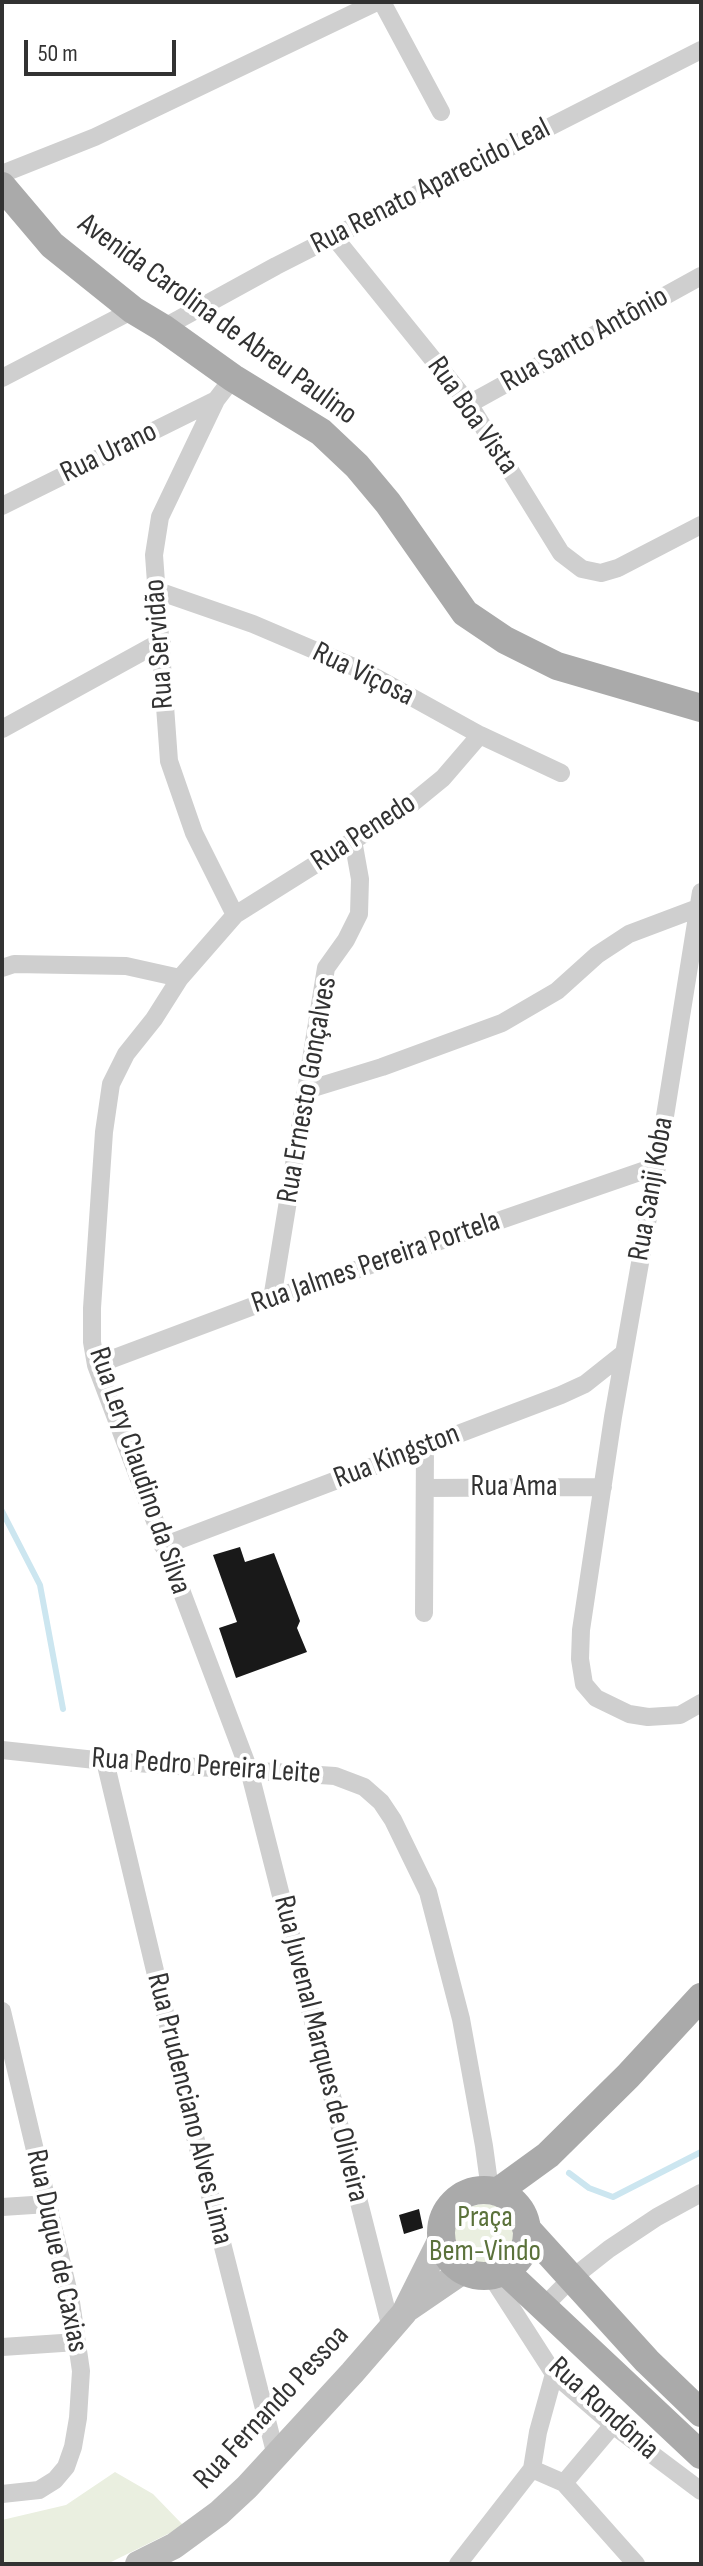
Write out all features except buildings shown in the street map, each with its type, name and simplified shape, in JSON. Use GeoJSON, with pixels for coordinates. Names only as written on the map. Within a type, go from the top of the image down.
{"type":"FeatureCollection","features":[{"type":"Feature","properties":{"kind":"main road","name":"Avenida Carolina de Abreu Paulino"},"geometry":{"type":"LineString","coordinates":[[2,186],[52,245],[133,310],[163,328],[224,389],[321,432],[357,466],[388,503],[465,613],[505,640],[557,666],[701,708]]}},
{"type":"Feature","properties":{"kind":"main road"},"geometry":{"type":"LineString","coordinates":[[548,2155],[525,2222],[524,2249],[519,2258],[498,2273],[476,2276],[452,2263],[441,2239],[444,2217],[450,2207],[468,2193],[493,2191],[548,2155],[700,2000]]}},
{"type":"Feature","properties":{"kind":"main road"},"geometry":{"type":"LineString","coordinates":[[493,2191],[508,2198],[571,2279],[647,2361],[701,2413]]}},
{"type":"Feature","properties":{"kind":"main road","name":"Rua Fernando Pessoa"},"geometry":{"type":"LineString","coordinates":[[397,2320],[441,2239]]}},
{"type":"Feature","properties":{"kind":"main road","name":"Rua Fernando Pessoa"},"geometry":{"type":"LineString","coordinates":[[138,2564],[174,2546],[219,2513],[276,2456],[397,2320],[463,2271]]}},
{"type":"Feature","properties":{"kind":"main road"},"geometry":{"type":"LineString","coordinates":[[498,2273],[543,2307],[701,2455]]}},
{"type":"Feature","properties":{"kind":"street"},"geometry":{"type":"LineString","coordinates":[[2,174],[95,137],[380,2],[441,112]]}},
{"type":"Feature","properties":{"kind":"street","name":"Rua Renato Aparecido Leal"},"geometry":{"type":"LineString","coordinates":[[163,328],[701,50]]}},
{"type":"Feature","properties":{"kind":"street","name":"Rua Boa Vista"},"geometry":{"type":"LineString","coordinates":[[334,237],[469,404],[561,553],[582,569],[601,573],[618,568],[701,525]]}},
{"type":"Feature","properties":{"kind":"street","name":"Rua Santo Antônio"},"geometry":{"type":"LineString","coordinates":[[469,404],[701,276]]}},
{"type":"Feature","properties":{"kind":"street"},"geometry":{"type":"LineString","coordinates":[[2,378],[133,310]]}},
{"type":"Feature","properties":{"kind":"street","name":"Rua Urano"},"geometry":{"type":"LineString","coordinates":[[2,506],[224,389]]}},
{"type":"Feature","properties":{"kind":"street","name":"Rua Servidão"},"geometry":{"type":"LineString","coordinates":[[224,389],[160,517],[154,555],[169,761],[194,833],[235,915]]}},
{"type":"Feature","properties":{"kind":"street","name":"Rua Viçosa"},"geometry":{"type":"LineString","coordinates":[[158,591],[253,624],[368,673],[480,735],[561,773]]}},
{"type":"Feature","properties":{"kind":"street"},"geometry":{"type":"LineString","coordinates":[[2,729],[162,641]]}},
{"type":"Feature","properties":{"kind":"street","name":"Rua Penedo"},"geometry":{"type":"LineString","coordinates":[[235,915],[410,805],[443,778],[480,735]]}},
{"type":"Feature","properties":{"kind":"street","name":"Rua Ernesto Gonçalves"},"geometry":{"type":"LineString","coordinates":[[272,1299],[326,968],[346,940],[359,914],[360,879],[353,840]]}},
{"type":"Feature","properties":{"kind":"street"},"geometry":{"type":"LineString","coordinates":[[307,1090],[382,1067],[502,1023],[557,991],[597,955],[629,934],[699,900]]}},
{"type":"Feature","properties":{"kind":"street","name":"Rua Sanji Koba"},"geometry":{"type":"LineString","coordinates":[[699,900],[624,1353],[581,1630],[580,1659],[584,1684],[596,1698],[629,1714],[648,1717],[680,1715],[701,1703]]}},
{"type":"Feature","properties":{"kind":"street","name":"Rua Lery Claudino da Silva"},"geometry":{"type":"LineString","coordinates":[[235,915],[180,978],[154,1019],[126,1054],[111,1084],[100,1177],[92,1342],[96,1365],[249,1770]]}},
{"type":"Feature","properties":{"kind":"street"},"geometry":{"type":"LineString","coordinates":[[2,968],[14,964],[126,966],[180,978]]}},
{"type":"Feature","properties":{"kind":"street","name":"Rua Jalmes Pereira Portela"},"geometry":{"type":"LineString","coordinates":[[96,1365],[272,1299],[657,1166]]}},
{"type":"Feature","properties":{"kind":"street","name":"Rua Kingston"},"geometry":{"type":"LineString","coordinates":[[163,1546],[585,1384],[624,1353]]}},
{"type":"Feature","properties":{"kind":"street"},"geometry":{"type":"LineString","coordinates":[[424,1613],[425,1446]]}},
{"type":"Feature","properties":{"kind":"street","name":"Rua Ama"},"geometry":{"type":"LineString","coordinates":[[425,1488],[603,1487]]}},
{"type":"Feature","properties":{"kind":"street","name":"Rua Pedro Pereira Leite"},"geometry":{"type":"LineString","coordinates":[[2,1750],[105,1761],[335,1776],[364,1787],[381,1802],[428,1892],[461,2019],[493,2191]]}},
{"type":"Feature","properties":{"kind":"street","name":"Rua Prudenciano Alves Lima"},"geometry":{"type":"LineString","coordinates":[[105,1761],[187,2105],[276,2456]]}},
{"type":"Feature","properties":{"kind":"street","name":"Rua Juvenal Marques de Oliveira"},"geometry":{"type":"LineString","coordinates":[[249,1770],[397,2320]]}},
{"type":"Feature","properties":{"kind":"street","name":"Rua Duque de Caxias"},"geometry":{"type":"LineString","coordinates":[[2,2011],[9,2065],[48,2204],[71,2302],[81,2371],[78,2418],[66,2467],[55,2480],[39,2490],[2,2494]]}},
{"type":"Feature","properties":{"kind":"street"},"geometry":{"type":"LineString","coordinates":[[543,2307],[571,2279],[609,2249],[701,2193]]}},
{"type":"Feature","properties":{"kind":"street"},"geometry":{"type":"LineString","coordinates":[[2,2207],[48,2204]]}},
{"type":"Feature","properties":{"kind":"street","name":"Rua Rondônia"},"geometry":{"type":"LineString","coordinates":[[498,2273],[554,2374],[613,2425],[701,2491]]}},
{"type":"Feature","properties":{"kind":"street"},"geometry":{"type":"LineString","coordinates":[[2,2347],[77,2342]]}},
{"type":"Feature","properties":{"kind":"street"},"geometry":{"type":"LineString","coordinates":[[458,2564],[532,2469],[538,2432],[554,2374]]}},
{"type":"Feature","properties":{"kind":"street"},"geometry":{"type":"LineString","coordinates":[[564,2483],[613,2425]]}},
{"type":"Feature","properties":{"kind":"street"},"geometry":{"type":"LineString","coordinates":[[532,2469],[564,2483],[636,2564]]}},
{"type":"Feature","properties":{"kind":"green space","name":"Praça Bem-Vindo"},"geometry":{"type":"Polygon","coordinates":[[[485,2204],[497,2206],[507,2213],[514,2223],[514,2247],[507,2257],[497,2264],[485,2266],[473,2264],[463,2257],[456,2247],[454,2235],[456,2223],[463,2213],[473,2206],[485,2204]]]}},
{"type":"Feature","properties":{"kind":"green space"},"geometry":{"type":"Polygon","coordinates":[[[115,2472],[153,2494],[184,2526],[107,2564],[2,2564],[2,2520],[66,2505],[115,2472]]]}},
{"type":"Feature","properties":{"kind":"waterway"},"geometry":{"type":"LineString","coordinates":[[2,1511],[40,1585],[63,1709]]}},
{"type":"Feature","properties":{"kind":"waterway"},"geometry":{"type":"LineString","coordinates":[[569,2173],[589,2188],[613,2197],[701,2152]]}}]}
